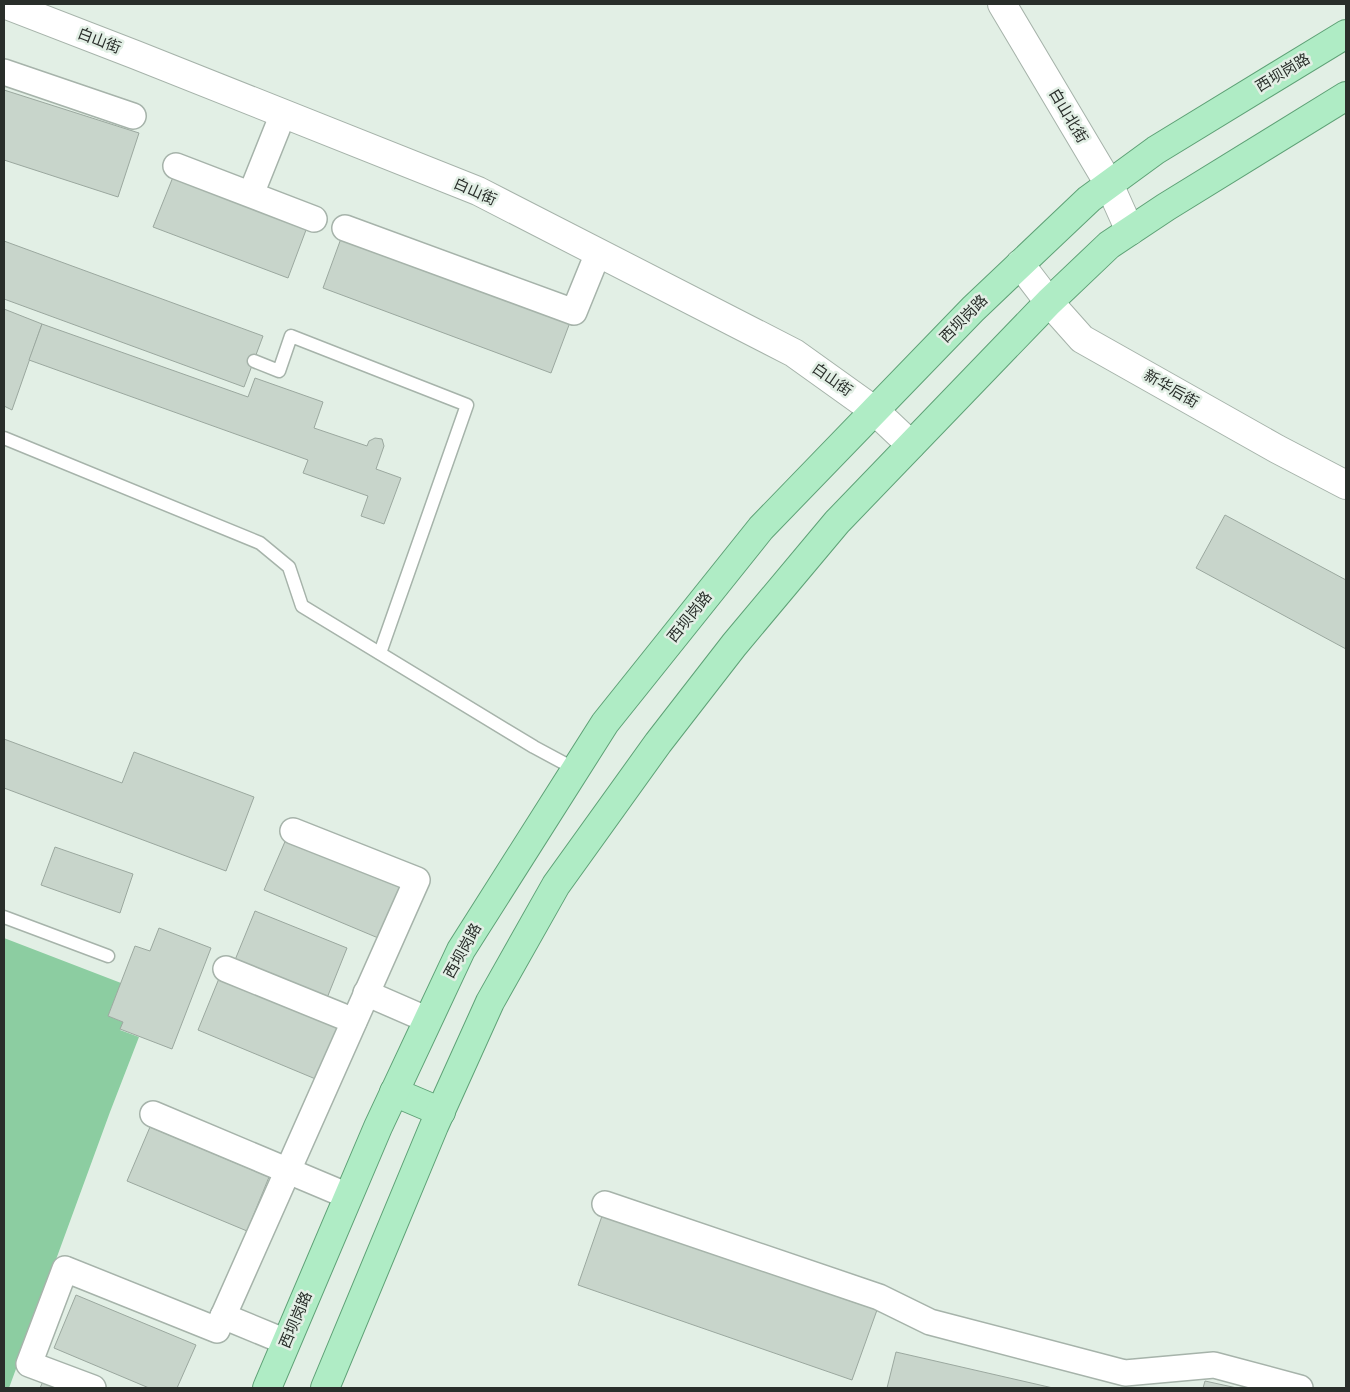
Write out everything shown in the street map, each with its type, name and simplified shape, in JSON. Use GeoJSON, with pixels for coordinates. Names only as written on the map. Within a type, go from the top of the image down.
{"type":"FeatureCollection","features":[{"type":"Feature","properties":{"kind":"main road","name":"白山街"},"geometry":{"type":"LineString","coordinates":[[4,4],[478,191],[794,353],[875,411],[911,445]]}},
{"type":"Feature","properties":{"kind":"main road","name":"白山北街"},"geometry":{"type":"LineString","coordinates":[[1002,4],[1109,184],[1130,231]]}},
{"type":"Feature","properties":{"kind":"main road","name":"西坝岗路"},"geometry":{"type":"LineString","coordinates":[[267,1388],[348,1196],[460,950],[605,723],[762,528],[973,309],[1089,198],[1156,150],[1346,34]]}},
{"type":"Feature","properties":{"kind":"main road"},"geometry":{"type":"LineString","coordinates":[[325,1388],[441,1112],[490,1002],[556,885],[658,743],[734,646],[837,522],[1049,302],[1109,245],[1166,207],[1346,96]]}},
{"type":"Feature","properties":{"kind":"main road","name":"新华后街"},"geometry":{"type":"LineString","coordinates":[[1020,264],[1049,302],[1082,338],[1277,449],[1346,485]]}},
{"type":"Feature","properties":{"kind":"main road"},"geometry":{"type":"LineString","coordinates":[[394,1092],[441,1112]]}},
{"type":"Feature","properties":{"kind":"street"},"geometry":{"type":"LineString","coordinates":[[4,72],[133,116]]}},
{"type":"Feature","properties":{"kind":"street"},"geometry":{"type":"LineString","coordinates":[[251,194],[282,114]]}},
{"type":"Feature","properties":{"kind":"street"},"geometry":{"type":"LineString","coordinates":[[176,166],[314,219]]}},
{"type":"Feature","properties":{"kind":"street"},"geometry":{"type":"LineString","coordinates":[[345,228],[574,312],[598,253]]}},
{"type":"Feature","properties":{"kind":"street"},"geometry":{"type":"LineString","coordinates":[[93,1388],[29,1364],[65,1269],[217,1330],[286,1171],[417,880],[293,831]]}},
{"type":"Feature","properties":{"kind":"street"},"geometry":{"type":"LineString","coordinates":[[226,969],[354,1021]]}},
{"type":"Feature","properties":{"kind":"street"},"geometry":{"type":"LineString","coordinates":[[366,994],[428,1020]]}},
{"type":"Feature","properties":{"kind":"street"},"geometry":{"type":"LineString","coordinates":[[153,1114],[348,1196]]}},
{"type":"Feature","properties":{"kind":"street"},"geometry":{"type":"LineString","coordinates":[[605,1204],[879,1297],[930,1322],[1125,1373],[1214,1365],[1300,1388]]}},
{"type":"Feature","properties":{"kind":"street"},"geometry":{"type":"LineString","coordinates":[[223,1316],[286,1342]]}},
{"type":"Feature","properties":{"kind":"lane"},"geometry":{"type":"LineString","coordinates":[[254,361],[279,371],[291,336],[467,405],[380,653]]}},
{"type":"Feature","properties":{"kind":"lane"},"geometry":{"type":"LineString","coordinates":[[4,438],[260,543],[290,567],[302,606],[534,747],[575,769]]}},
{"type":"Feature","properties":{"kind":"lane"},"geometry":{"type":"LineString","coordinates":[[4,917],[108,956]]}},
{"type":"Feature","properties":{"kind":"green space"},"geometry":{"type":"Polygon","coordinates":[[[4,938],[121,983],[108,1016],[123,1022],[120,1030],[139,1037],[9,1388],[4,1388],[4,938]]]}},
{"type":"Feature","properties":{"kind":"building"},"geometry":{"type":"Polygon","coordinates":[[[4,90],[139,133],[118,197],[4,160],[4,90]]]}},
{"type":"Feature","properties":{"kind":"building"},"geometry":{"type":"Polygon","coordinates":[[[175,172],[309,222],[288,278],[153,227],[175,172]]]}},
{"type":"Feature","properties":{"kind":"building"},"geometry":{"type":"Polygon","coordinates":[[[343,233],[572,317],[551,373],[323,288],[343,233]]]}},
{"type":"Feature","properties":{"kind":"building"},"geometry":{"type":"Polygon","coordinates":[[[4,241],[263,336],[244,387],[4,299],[4,241]]]}},
{"type":"Feature","properties":{"kind":"building"},"geometry":{"type":"Polygon","coordinates":[[[4,309],[42,324],[12,410],[4,406],[4,309]]]}},
{"type":"Feature","properties":{"kind":"building"},"geometry":{"type":"Polygon","coordinates":[[[42,324],[248,397],[255,378],[323,402],[314,428],[367,446],[369,441],[375,438],[382,439],[384,446],[376,469],[401,478],[384,524],[361,516],[368,496],[303,473],[308,460],[29,360],[42,324]]]}},
{"type":"Feature","properties":{"kind":"building"},"geometry":{"type":"Polygon","coordinates":[[[1225,515],[1346,580],[1346,649],[1196,568],[1225,515]]]}},
{"type":"Feature","properties":{"kind":"building"},"geometry":{"type":"Polygon","coordinates":[[[4,739],[122,783],[134,752],[254,797],[226,871],[4,788],[4,739]]]}},
{"type":"Feature","properties":{"kind":"building"},"geometry":{"type":"Polygon","coordinates":[[[287,837],[406,887],[383,940],[264,890],[287,837]]]}},
{"type":"Feature","properties":{"kind":"building"},"geometry":{"type":"Polygon","coordinates":[[[55,847],[133,874],[120,913],[41,885],[55,847]]]}},
{"type":"Feature","properties":{"kind":"building"},"geometry":{"type":"Polygon","coordinates":[[[255,911],[347,948],[327,998],[235,960],[255,911]]]}},
{"type":"Feature","properties":{"kind":"building"},"geometry":{"type":"Polygon","coordinates":[[[159,928],[211,948],[172,1049],[120,1029],[123,1022],[108,1016],[135,946],[150,951],[159,928]]]}},
{"type":"Feature","properties":{"kind":"building"},"geometry":{"type":"Polygon","coordinates":[[[220,976],[340,1026],[318,1080],[198,1030],[220,976]]]}},
{"type":"Feature","properties":{"kind":"building"},"geometry":{"type":"Polygon","coordinates":[[[150,1127],[269,1177],[247,1231],[127,1181],[150,1127]]]}},
{"type":"Feature","properties":{"kind":"building"},"geometry":{"type":"Polygon","coordinates":[[[602,1216],[877,1310],[852,1380],[578,1285],[602,1216]]]}},
{"type":"Feature","properties":{"kind":"building"},"geometry":{"type":"Polygon","coordinates":[[[76,1295],[196,1345],[177,1388],[149,1388],[54,1348],[76,1295]]]}},
{"type":"Feature","properties":{"kind":"building"},"geometry":{"type":"Polygon","coordinates":[[[896,1352],[1053,1388],[887,1388],[896,1352]]]}},
{"type":"Feature","properties":{"kind":"building"},"geometry":{"type":"Polygon","coordinates":[[[45,1377],[72,1388],[40,1388],[45,1377]]]}},
{"type":"Feature","properties":{"kind":"building"},"geometry":{"type":"Polygon","coordinates":[[[1205,1381],[1237,1388],[1203,1388],[1205,1381]]]}}]}
